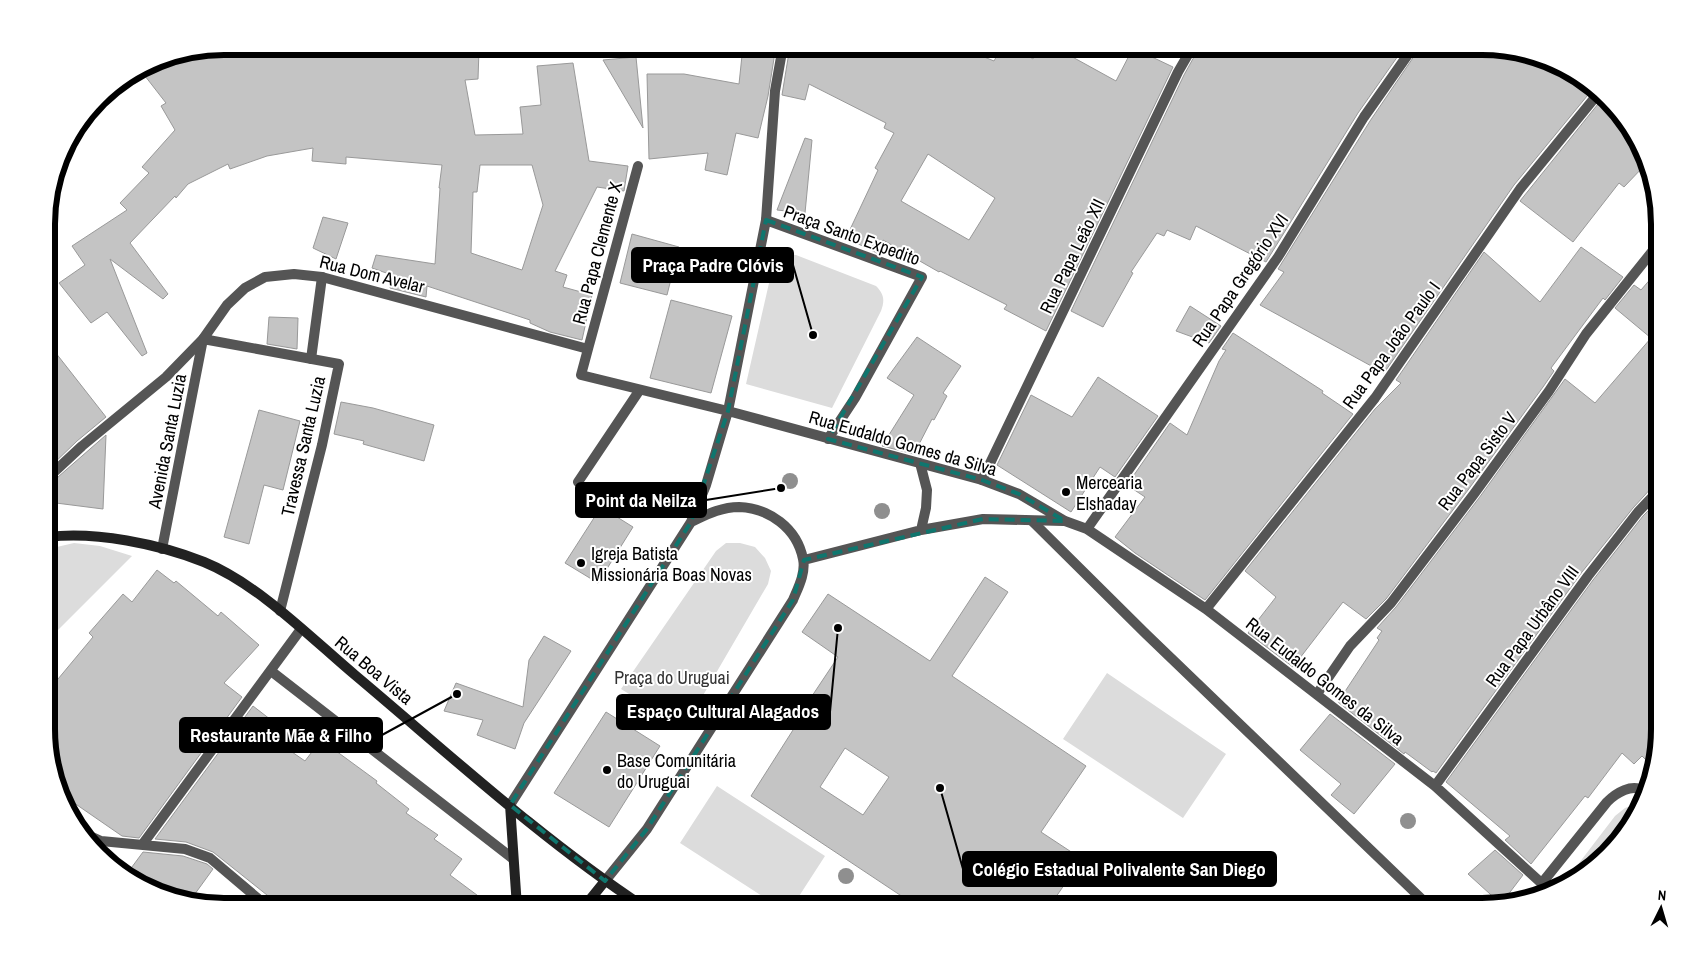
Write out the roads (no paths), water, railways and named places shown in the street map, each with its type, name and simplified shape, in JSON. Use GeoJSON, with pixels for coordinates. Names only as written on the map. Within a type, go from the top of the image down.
{"type":"FeatureCollection","features":[{"type":"Feature","properties":{"kind":"main road","name":"Rua Boa Vista"},"geometry":{"type":"LineString","coordinates":[[55,536],[114,538],[162,549],[204,562],[240,581],[280,611],[510,805],[605,881],[630,898]]}},
{"type":"Feature","properties":{"kind":"main road"},"geometry":{"type":"LineString","coordinates":[[510,805],[516,898]]}},
{"type":"Feature","properties":{"kind":"main road"},"geometry":{"type":"LineString","coordinates":[[591,898],[605,881]]}},
{"type":"Feature","properties":{"kind":"street"},"geometry":{"type":"LineString","coordinates":[[510,805],[690,522],[706,484],[728,411],[766,220],[775,91],[781,55]]}},
{"type":"Feature","properties":{"kind":"street","name":"Rua Papa Leão XII"},"geometry":{"type":"LineString","coordinates":[[982,480],[1188,55]]}},
{"type":"Feature","properties":{"kind":"street","name":"Rua Papa Gregório XVI"},"geometry":{"type":"LineString","coordinates":[[1087,529],[1278,257],[1364,116],[1408,55]]}},
{"type":"Feature","properties":{"kind":"street","name":"Rua Papa João Paulo I"},"geometry":{"type":"LineString","coordinates":[[1206,609],[1376,398],[1520,189],[1595,98]]}},
{"type":"Feature","properties":{"kind":"street","name":"Rua Papa Clemente X"},"geometry":{"type":"LineString","coordinates":[[588,349],[638,166]]}},
{"type":"Feature","properties":{"kind":"street","name":"Praça Santo Expedito"},"geometry":{"type":"LineString","coordinates":[[766,220],[922,277],[854,398],[828,439]]}},
{"type":"Feature","properties":{"kind":"street","name":"Rua Papa Sisto V"},"geometry":{"type":"LineString","coordinates":[[1317,694],[1350,646],[1391,603],[1474,494],[1549,391],[1586,334],[1651,253]]}},
{"type":"Feature","properties":{"kind":"street","name":"Rua Dom Avelar"},"geometry":{"type":"LineString","coordinates":[[55,471],[82,446],[166,377],[203,339],[227,305],[245,288],[265,278],[294,274],[322,277],[588,349]]}},
{"type":"Feature","properties":{"kind":"street"},"geometry":{"type":"LineString","coordinates":[[311,359],[322,277]]}},
{"type":"Feature","properties":{"kind":"street","name":"Travessa Santa Luzia"},"geometry":{"type":"LineString","coordinates":[[203,339],[339,364],[322,445],[280,611]]}},
{"type":"Feature","properties":{"kind":"street","name":"Avenida Santa Luzia"},"geometry":{"type":"LineString","coordinates":[[162,549],[203,339]]}},
{"type":"Feature","properties":{"kind":"street"},"geometry":{"type":"LineString","coordinates":[[588,349],[581,375],[639,391],[728,411]]}},
{"type":"Feature","properties":{"kind":"street"},"geometry":{"type":"LineString","coordinates":[[578,482],[639,391]]}},
{"type":"Feature","properties":{"kind":"street","name":"Rua Eudaldo Gomes da Silva"},"geometry":{"type":"LineString","coordinates":[[728,411],[982,480],[1019,494],[1065,520],[1087,529],[1206,609],[1436,786],[1545,886]]}},
{"type":"Feature","properties":{"kind":"street"},"geometry":{"type":"LineString","coordinates":[[920,463],[927,490],[926,508],[921,530]]}},
{"type":"Feature","properties":{"kind":"street","name":"Rua Papa Urbâno VIII"},"geometry":{"type":"LineString","coordinates":[[1436,786],[1588,576],[1638,512],[1651,498]]}},
{"type":"Feature","properties":{"kind":"street"},"geometry":{"type":"LineString","coordinates":[[605,881],[647,829],[793,600],[802,580],[804,560],[794,537],[778,518],[758,510],[738,507],[716,510],[690,522]]}},
{"type":"Feature","properties":{"kind":"street","name":"Rua Eudaldo Gomes da Silva"},"geometry":{"type":"LineString","coordinates":[[804,560],[921,530],[983,519],[1065,520]]}},
{"type":"Feature","properties":{"kind":"street"},"geometry":{"type":"LineString","coordinates":[[1032,521],[1146,634],[1422,898]]}},
{"type":"Feature","properties":{"kind":"street"},"geometry":{"type":"LineString","coordinates":[[142,845],[301,629]]}},
{"type":"Feature","properties":{"kind":"street"},"geometry":{"type":"LineString","coordinates":[[271,671],[512,858]]}},
{"type":"Feature","properties":{"kind":"street"},"geometry":{"type":"LineString","coordinates":[[1545,886],[1607,802],[1617,793],[1640,788]]}},
{"type":"Feature","properties":{"kind":"street"},"geometry":{"type":"LineString","coordinates":[[100,844],[185,849],[210,858],[257,898]]}},
{"type":"Feature","properties":{"kind":"place","name":"Praça Padre Clóvis"},"geometry":{"type":"Point","coordinates":[813,335]}},
{"type":"Feature","properties":{"kind":"place","name":"Point da Neilza"},"geometry":{"type":"Point","coordinates":[781,488]}},
{"type":"Feature","properties":{"kind":"place","name":"Mercearia Elshaday"},"geometry":{"type":"Point","coordinates":[1066,492]}},
{"type":"Feature","properties":{"kind":"place","name":"Igreja Batista Missionária Boas Novas"},"geometry":{"type":"Point","coordinates":[581,563]}},
{"type":"Feature","properties":{"kind":"place","name":"Espaço Cultural Alagados"},"geometry":{"type":"Point","coordinates":[838,628]}},
{"type":"Feature","properties":{"kind":"place","name":"Restaurante Mãe & Filho"},"geometry":{"type":"Point","coordinates":[457,694]}},
{"type":"Feature","properties":{"kind":"place","name":"Base Comunitária do Uruguai"},"geometry":{"type":"Point","coordinates":[607,770]}},
{"type":"Feature","properties":{"kind":"place","name":"Colégio Estadual Polivalente San Diego"},"geometry":{"type":"Point","coordinates":[940,788]}},
{"type":"Feature","properties":{"kind":"park label","name":"Praça do Uruguai"},"geometry":{"type":"Point","coordinates":[672,677]}}]}
